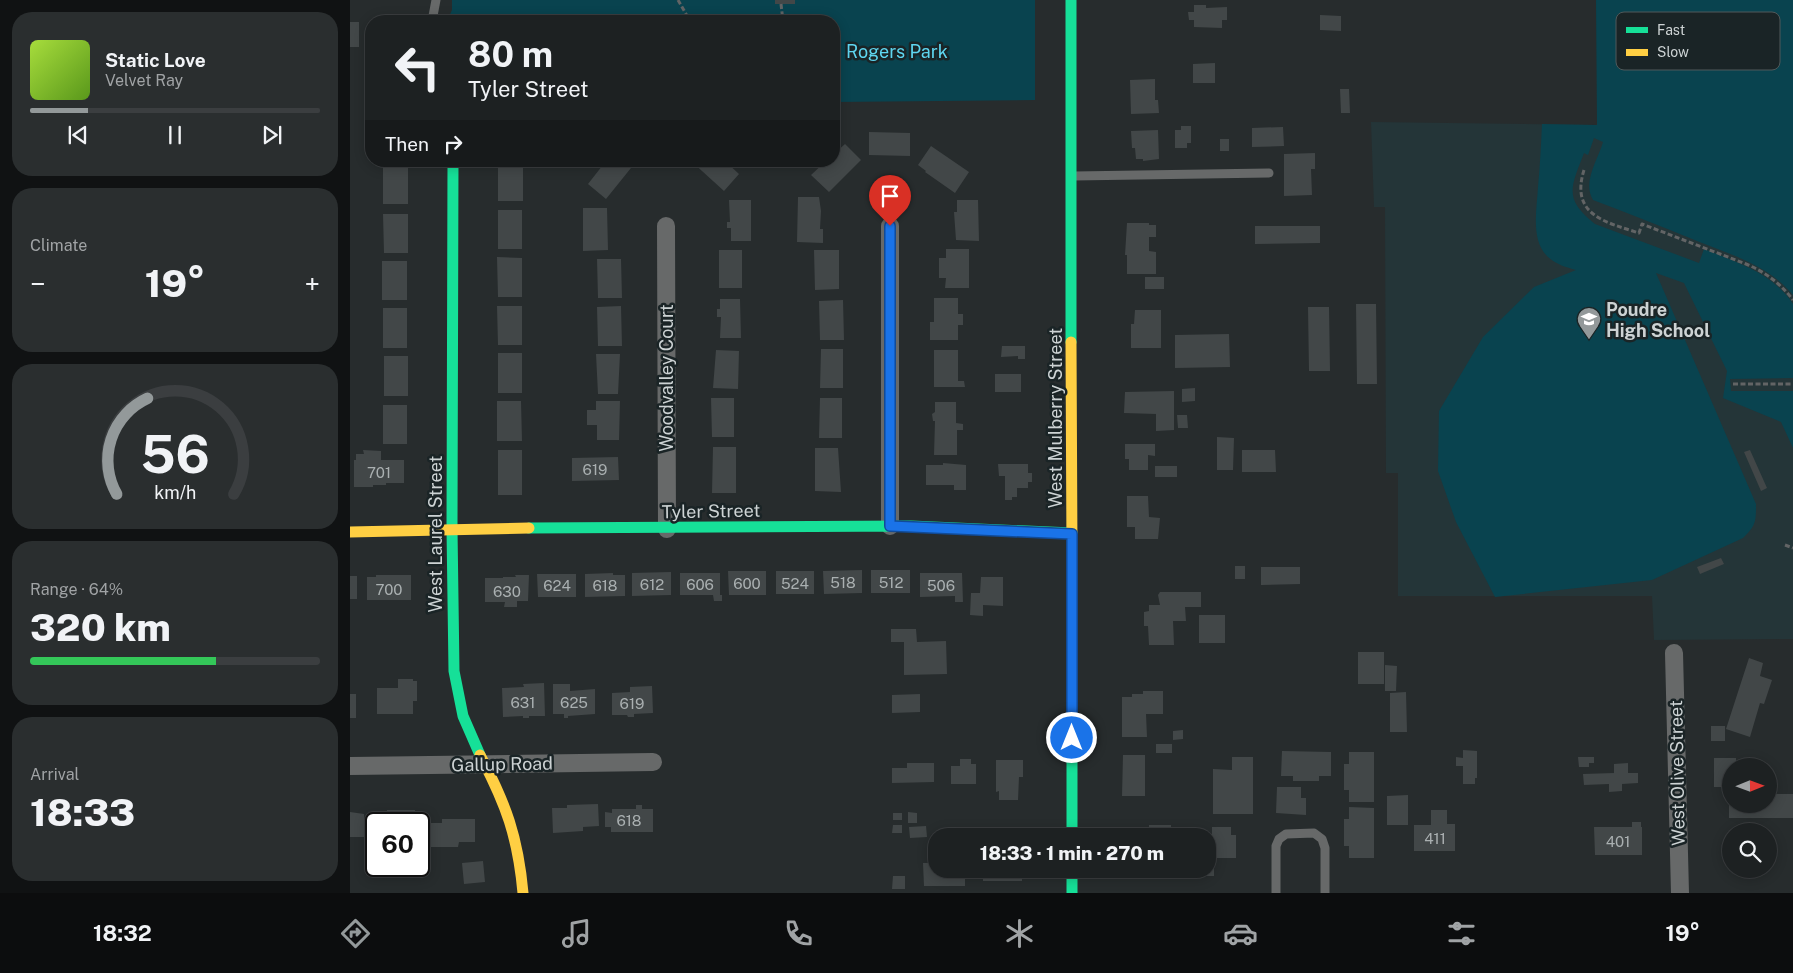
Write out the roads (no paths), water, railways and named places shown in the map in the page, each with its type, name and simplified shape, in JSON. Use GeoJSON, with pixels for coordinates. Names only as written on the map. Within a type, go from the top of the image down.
{"type":"FeatureCollection","features":[{"type":"Feature","properties":{"kind":"street","name":"West Mulberry Street"},"geometry":{"type":"LineString","coordinates":[[1071,0],[1072,828]]}},
{"type":"Feature","properties":{"kind":"street","name":"West Laurel Street"},"geometry":{"type":"LineString","coordinates":[[453,167],[453,652],[457,689],[466,725],[499,791],[513,831],[523,893]]}},
{"type":"Feature","properties":{"kind":"street","name":"Woodvalley Court"},"geometry":{"type":"LineString","coordinates":[[666,226],[667,529]]}},
{"type":"Feature","properties":{"kind":"street"},"geometry":{"type":"LineString","coordinates":[[890,226],[890,526]]}},
{"type":"Feature","properties":{"kind":"street","name":"Tyler Street"},"geometry":{"type":"LineString","coordinates":[[350,532],[452,529],[890,526],[1072,534]]}},
{"type":"Feature","properties":{"kind":"street","name":"West Olive Street"},"geometry":{"type":"LineString","coordinates":[[1674,653],[1680,893]]}},
{"type":"Feature","properties":{"kind":"street","name":"Gallup Road"},"geometry":{"type":"LineString","coordinates":[[350,766],[653,762]]}},
{"type":"Feature","properties":{"kind":"street"},"geometry":{"type":"LineString","coordinates":[[1072,878],[1072,893]]}},
{"type":"Feature","properties":{"kind":"lane"},"geometry":{"type":"LineString","coordinates":[[433,15],[436,0]]}},
{"type":"Feature","properties":{"kind":"lane"},"geometry":{"type":"LineString","coordinates":[[1072,176],[1269,173]]}},
{"type":"Feature","properties":{"kind":"lane"},"geometry":{"type":"LineString","coordinates":[[1276,893],[1276,846],[1279,839],[1286,834],[1314,833],[1322,839],[1325,848],[1325,893]]}},
{"type":"Feature","properties":{"kind":"place","name":"Poudre High School"},"geometry":{"type":"Point","coordinates":[1589,340]}},
{"type":"Feature","properties":{"kind":"park label","name":"Rogers Park"},"geometry":{"type":"Point","coordinates":[897,51]}}]}
